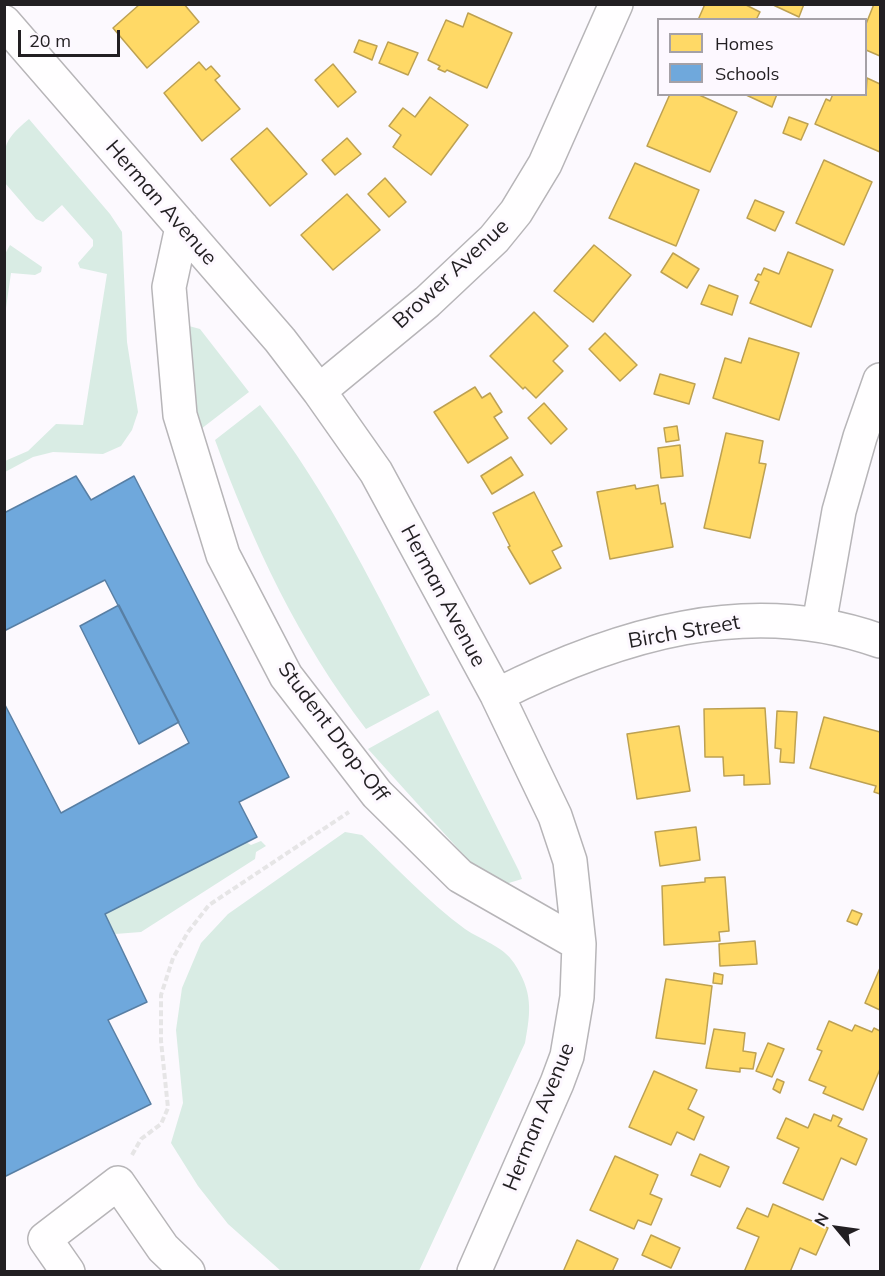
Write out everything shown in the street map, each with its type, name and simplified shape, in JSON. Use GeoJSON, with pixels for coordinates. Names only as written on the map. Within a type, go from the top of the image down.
{"type":"FeatureCollection","features":[{"type":"Feature","properties":{"kind":"street"},"geometry":{"type":"LineString","coordinates":[[4,21],[22,4]]}},
{"type":"Feature","properties":{"kind":"street","name":"Brower Avenue"},"geometry":{"type":"LineString","coordinates":[[319,391],[427,302],[494,239],[516,212],[545,164],[616,4]]}},
{"type":"Feature","properties":{"kind":"street","name":"Herman Avenue"},"geometry":{"type":"LineString","coordinates":[[4,21],[280,340],[376,472],[496,695],[555,816],[570,861],[579,944],[577,997],[567,1056],[474,1272]]}},
{"type":"Feature","properties":{"kind":"street","name":"Student Drop-Off"},"geometry":{"type":"LineString","coordinates":[[182,226],[169,287],[180,415],[223,555],[286,676],[378,794],[460,876],[579,944]]}},
{"type":"Feature","properties":{"kind":"street"},"geometry":{"type":"LineString","coordinates":[[819,624],[839,511],[860,437],[880,380]]}},
{"type":"Feature","properties":{"kind":"street","name":"Birch Street"},"geometry":{"type":"LineString","coordinates":[[496,695],[555,665],[591,652],[709,623],[759,619],[819,624],[880,641]]}},
{"type":"Feature","properties":{"kind":"street"},"geometry":{"type":"LineString","coordinates":[[68,1272],[45,1239],[118,1183],[163,1248],[188,1272]]}},
{"type":"Feature","properties":{"kind":"path"},"geometry":{"type":"LineString","coordinates":[[118,1183],[141,1139],[161,1124],[168,1108],[161,1041],[162,995],[173,958],[188,932],[209,905],[378,794]]}},
{"type":"Feature","properties":{"kind":"shaded area"},"geometry":{"type":"Polygon","coordinates":[[[29,119],[110,214],[122,232],[127,342],[138,412],[132,430],[121,446],[103,454],[53,452],[33,457],[5,472],[5,461],[28,451],[56,424],[83,425],[107,274],[80,268],[78,263],[93,246],[93,240],[62,205],[43,222],[36,219],[5,183],[4,162],[8,141],[29,119]]]}},
{"type":"Feature","properties":{"kind":"shaded area"},"geometry":{"type":"Polygon","coordinates":[[[10,245],[42,267],[41,272],[35,275],[11,273],[5,315],[5,254],[10,245]]]}},
{"type":"Feature","properties":{"kind":"shaded area"},"geometry":{"type":"Polygon","coordinates":[[[189,326],[200,329],[249,392],[201,429],[178,344],[181,334],[189,326]]]}},
{"type":"Feature","properties":{"kind":"shaded area"},"geometry":{"type":"Polygon","coordinates":[[[260,405],[309,474],[331,510],[430,695],[366,729],[319,662],[280,591],[245,517],[215,440],[260,405]]]}},
{"type":"Feature","properties":{"kind":"shaded area"},"geometry":{"type":"Polygon","coordinates":[[[438,710],[522,879],[502,885],[479,872],[368,749],[438,710]]]}},
{"type":"Feature","properties":{"kind":"shaded area"},"geometry":{"type":"Polygon","coordinates":[[[345,832],[362,835],[451,918],[504,952],[514,963],[525,983],[529,1002],[525,1043],[419,1271],[281,1271],[228,1224],[198,1186],[171,1143],[183,1103],[176,1030],[182,988],[201,943],[228,914],[345,832]]]}},
{"type":"Feature","properties":{"kind":"shaded area"},"geometry":{"type":"Polygon","coordinates":[[[261,841],[266,846],[256,852],[255,859],[141,932],[115,934],[105,914],[246,842],[251,845],[261,841]]]}},
{"type":"Feature","properties":{"kind":"building: Homes"},"geometry":{"type":"Polygon","coordinates":[[[140,4],[184,4],[199,22],[147,68],[113,28],[140,4]]]}},
{"type":"Feature","properties":{"kind":"building: Homes"},"geometry":{"type":"Polygon","coordinates":[[[705,4],[744,4],[760,12],[757,18],[699,18],[705,4]]]}},
{"type":"Feature","properties":{"kind":"building: Homes"},"geometry":{"type":"Polygon","coordinates":[[[771,4],[804,4],[799,17],[771,4]]]}},
{"type":"Feature","properties":{"kind":"building: Homes"},"geometry":{"type":"Polygon","coordinates":[[[874,4],[880,4],[880,56],[867,50],[867,22],[874,4]]]}},
{"type":"Feature","properties":{"kind":"building: Homes"},"geometry":{"type":"Polygon","coordinates":[[[468,13],[512,33],[487,88],[447,70],[445,72],[438,69],[440,66],[428,60],[446,20],[463,27],[468,13]]]}},
{"type":"Feature","properties":{"kind":"building: Homes"},"geometry":{"type":"Polygon","coordinates":[[[359,40],[377,46],[372,60],[354,52],[359,40]]]}},
{"type":"Feature","properties":{"kind":"building: Homes"},"geometry":{"type":"Polygon","coordinates":[[[388,42],[418,53],[408,75],[379,63],[388,42]]]}},
{"type":"Feature","properties":{"kind":"building: Homes"},"geometry":{"type":"Polygon","coordinates":[[[199,62],[206,70],[211,66],[220,76],[215,80],[240,109],[202,141],[164,93],[199,62]]]}},
{"type":"Feature","properties":{"kind":"building: Homes"},"geometry":{"type":"Polygon","coordinates":[[[333,64],[356,92],[338,107],[315,80],[333,64]]]}},
{"type":"Feature","properties":{"kind":"building: Homes"},"geometry":{"type":"Polygon","coordinates":[[[867,78],[880,84],[880,152],[815,124],[826,99],[830,101],[832,96],[867,96],[867,78]]]}},
{"type":"Feature","properties":{"kind":"building: Homes"},"geometry":{"type":"Polygon","coordinates":[[[669,96],[701,96],[737,112],[710,172],[647,146],[669,96]]]}},
{"type":"Feature","properties":{"kind":"building: Homes"},"geometry":{"type":"Polygon","coordinates":[[[748,96],[776,96],[772,107],[748,96]]]}},
{"type":"Feature","properties":{"kind":"building: Homes"},"geometry":{"type":"Polygon","coordinates":[[[430,97],[468,125],[431,175],[393,147],[401,135],[389,126],[403,108],[415,117],[430,97]]]}},
{"type":"Feature","properties":{"kind":"building: Homes"},"geometry":{"type":"Polygon","coordinates":[[[789,117],[808,124],[801,140],[783,133],[789,117]]]}},
{"type":"Feature","properties":{"kind":"building: Homes"},"geometry":{"type":"Polygon","coordinates":[[[267,128],[307,174],[270,206],[231,159],[267,128]]]}},
{"type":"Feature","properties":{"kind":"building: Homes"},"geometry":{"type":"Polygon","coordinates":[[[347,138],[361,154],[335,175],[322,160],[347,138]]]}},
{"type":"Feature","properties":{"kind":"building: Homes"},"geometry":{"type":"Polygon","coordinates":[[[824,160],[872,182],[844,245],[796,223],[824,160]]]}},
{"type":"Feature","properties":{"kind":"building: Homes"},"geometry":{"type":"Polygon","coordinates":[[[635,163],[699,190],[676,246],[609,218],[635,163]]]}},
{"type":"Feature","properties":{"kind":"building: Homes"},"geometry":{"type":"Polygon","coordinates":[[[385,178],[406,202],[389,217],[368,194],[385,178]]]}},
{"type":"Feature","properties":{"kind":"building: Homes"},"geometry":{"type":"Polygon","coordinates":[[[347,194],[380,230],[333,270],[301,235],[347,194]]]}},
{"type":"Feature","properties":{"kind":"building: Homes"},"geometry":{"type":"Polygon","coordinates":[[[755,200],[784,212],[775,231],[747,218],[755,200]]]}},
{"type":"Feature","properties":{"kind":"building: Homes"},"geometry":{"type":"Polygon","coordinates":[[[594,245],[631,275],[593,322],[554,291],[594,245]]]}},
{"type":"Feature","properties":{"kind":"building: Homes"},"geometry":{"type":"Polygon","coordinates":[[[788,252],[833,270],[811,327],[750,303],[759,282],[755,280],[758,274],[761,275],[764,268],[779,274],[788,252]]]}},
{"type":"Feature","properties":{"kind":"building: Homes"},"geometry":{"type":"Polygon","coordinates":[[[673,253],[699,269],[687,288],[661,272],[673,253]]]}},
{"type":"Feature","properties":{"kind":"building: Homes"},"geometry":{"type":"Polygon","coordinates":[[[709,285],[738,296],[732,315],[701,304],[709,285]]]}},
{"type":"Feature","properties":{"kind":"building: Homes"},"geometry":{"type":"Polygon","coordinates":[[[534,312],[568,346],[553,361],[563,371],[536,398],[525,387],[523,389],[490,356],[534,312]]]}},
{"type":"Feature","properties":{"kind":"building: Homes"},"geometry":{"type":"Polygon","coordinates":[[[605,333],[637,365],[620,381],[589,349],[605,333]]]}},
{"type":"Feature","properties":{"kind":"building: Homes"},"geometry":{"type":"Polygon","coordinates":[[[749,338],[799,353],[779,420],[713,398],[725,358],[741,363],[749,338]]]}},
{"type":"Feature","properties":{"kind":"building: Homes"},"geometry":{"type":"Polygon","coordinates":[[[660,374],[695,384],[689,404],[654,394],[660,374]]]}},
{"type":"Feature","properties":{"kind":"building: Homes"},"geometry":{"type":"Polygon","coordinates":[[[475,387],[482,398],[490,393],[502,412],[494,417],[508,438],[468,463],[434,412],[475,387]]]}},
{"type":"Feature","properties":{"kind":"building: Homes"},"geometry":{"type":"Polygon","coordinates":[[[544,403],[567,429],[551,444],[528,418],[544,403]]]}},
{"type":"Feature","properties":{"kind":"building: Homes"},"geometry":{"type":"Polygon","coordinates":[[[677,426],[679,440],[666,442],[664,428],[677,426]]]}},
{"type":"Feature","properties":{"kind":"building: Homes"},"geometry":{"type":"Polygon","coordinates":[[[726,433],[763,441],[759,463],[766,464],[750,538],[704,528],[726,433]]]}},
{"type":"Feature","properties":{"kind":"building: Homes"},"geometry":{"type":"Polygon","coordinates":[[[680,445],[683,476],[661,478],[658,448],[680,445]]]}},
{"type":"Feature","properties":{"kind":"building: Homes"},"geometry":{"type":"Polygon","coordinates":[[[511,457],[523,475],[492,494],[481,476],[511,457]]]}},
{"type":"Feature","properties":{"kind":"building: Homes"},"geometry":{"type":"Polygon","coordinates":[[[635,485],[636,489],[658,485],[661,504],[665,503],[673,547],[610,559],[597,492],[635,485]]]}},
{"type":"Feature","properties":{"kind":"building: Homes"},"geometry":{"type":"Polygon","coordinates":[[[534,492],[562,546],[552,551],[561,568],[530,584],[508,547],[510,546],[493,513],[534,492]]]}},
{"type":"Feature","properties":{"kind":"building: Homes"},"geometry":{"type":"Polygon","coordinates":[[[765,708],[770,784],[744,785],[744,775],[724,776],[723,757],[705,757],[704,709],[765,708]]]}},
{"type":"Feature","properties":{"kind":"building: Homes"},"geometry":{"type":"Polygon","coordinates":[[[777,711],[797,712],[794,763],[780,762],[781,749],[775,748],[777,711]]]}},
{"type":"Feature","properties":{"kind":"building: Homes"},"geometry":{"type":"Polygon","coordinates":[[[824,717],[880,732],[880,794],[874,792],[876,786],[810,768],[824,717]]]}},
{"type":"Feature","properties":{"kind":"building: Homes"},"geometry":{"type":"Polygon","coordinates":[[[679,726],[690,791],[637,799],[627,734],[679,726]]]}},
{"type":"Feature","properties":{"kind":"building: Homes"},"geometry":{"type":"Polygon","coordinates":[[[696,827],[700,860],[660,866],[655,832],[696,827]]]}},
{"type":"Feature","properties":{"kind":"building: Homes"},"geometry":{"type":"Polygon","coordinates":[[[725,877],[729,931],[719,932],[720,941],[664,945],[662,886],[705,882],[705,878],[725,877]]]}},
{"type":"Feature","properties":{"kind":"building: Homes"},"geometry":{"type":"Polygon","coordinates":[[[852,910],[862,914],[857,925],[847,921],[852,910]]]}},
{"type":"Feature","properties":{"kind":"building: Homes"},"geometry":{"type":"Polygon","coordinates":[[[755,941],[757,964],[720,966],[719,944],[755,941]]]}},
{"type":"Feature","properties":{"kind":"building: Homes"},"geometry":{"type":"Polygon","coordinates":[[[880,968],[880,1010],[865,1003],[880,968]]]}},
{"type":"Feature","properties":{"kind":"building: Homes"},"geometry":{"type":"Polygon","coordinates":[[[714,973],[723,975],[722,984],[713,983],[714,973]]]}},
{"type":"Feature","properties":{"kind":"building: Homes"},"geometry":{"type":"Polygon","coordinates":[[[666,979],[712,986],[705,1044],[656,1038],[666,979]]]}},
{"type":"Feature","properties":{"kind":"building: Homes"},"geometry":{"type":"Polygon","coordinates":[[[829,1021],[852,1031],[855,1025],[872,1032],[874,1028],[880,1031],[880,1069],[863,1110],[823,1093],[826,1087],[809,1080],[822,1051],[817,1049],[829,1021]]]}},
{"type":"Feature","properties":{"kind":"building: Homes"},"geometry":{"type":"Polygon","coordinates":[[[714,1029],[745,1033],[743,1051],[756,1053],[753,1069],[740,1068],[740,1072],[706,1068],[714,1029]]]}},
{"type":"Feature","properties":{"kind":"building: Homes"},"geometry":{"type":"Polygon","coordinates":[[[768,1043],[784,1049],[772,1077],[756,1071],[768,1043]]]}},
{"type":"Feature","properties":{"kind":"building: Homes"},"geometry":{"type":"Polygon","coordinates":[[[654,1071],[697,1090],[688,1109],[704,1117],[694,1140],[677,1132],[671,1145],[629,1127],[654,1071]]]}},
{"type":"Feature","properties":{"kind":"building: Homes"},"geometry":{"type":"Polygon","coordinates":[[[777,1079],[784,1082],[780,1093],[773,1089],[777,1079]]]}},
{"type":"Feature","properties":{"kind":"building: Homes"},"geometry":{"type":"Polygon","coordinates":[[[814,1114],[831,1121],[833,1115],[842,1119],[838,1126],[867,1139],[856,1165],[841,1158],[823,1200],[783,1183],[799,1148],[777,1138],[786,1118],[808,1128],[814,1114]]]}},
{"type":"Feature","properties":{"kind":"building: Homes"},"geometry":{"type":"Polygon","coordinates":[[[700,1154],[729,1167],[720,1187],[691,1175],[700,1154]]]}},
{"type":"Feature","properties":{"kind":"building: Homes"},"geometry":{"type":"Polygon","coordinates":[[[615,1156],[658,1175],[650,1194],[662,1199],[651,1225],[638,1220],[634,1229],[590,1210],[615,1156]]]}},
{"type":"Feature","properties":{"kind":"building: Homes"},"geometry":{"type":"Polygon","coordinates":[[[773,1204],[828,1228],[816,1255],[800,1248],[790,1272],[744,1272],[759,1237],[737,1228],[747,1208],[768,1217],[773,1204]]]}},
{"type":"Feature","properties":{"kind":"building: Homes"},"geometry":{"type":"Polygon","coordinates":[[[651,1235],[680,1248],[671,1268],[642,1255],[651,1235]]]}},
{"type":"Feature","properties":{"kind":"building: Homes"},"geometry":{"type":"Polygon","coordinates":[[[577,1240],[618,1259],[612,1272],[563,1272],[577,1240]]]}},
{"type":"Feature","properties":{"kind":"building: Schools"},"geometry":{"type":"Polygon","coordinates":[[[76,476],[91,500],[134,476],[289,777],[239,802],[257,837],[105,914],[147,1002],[108,1020],[151,1104],[4,1177],[4,703],[61,813],[189,743],[105,580],[4,631],[4,513],[76,476]]]}},
{"type":"Feature","properties":{"kind":"building: Schools"},"geometry":{"type":"Polygon","coordinates":[[[119,605],[179,722],[139,744],[80,626],[119,605]]]}}]}
